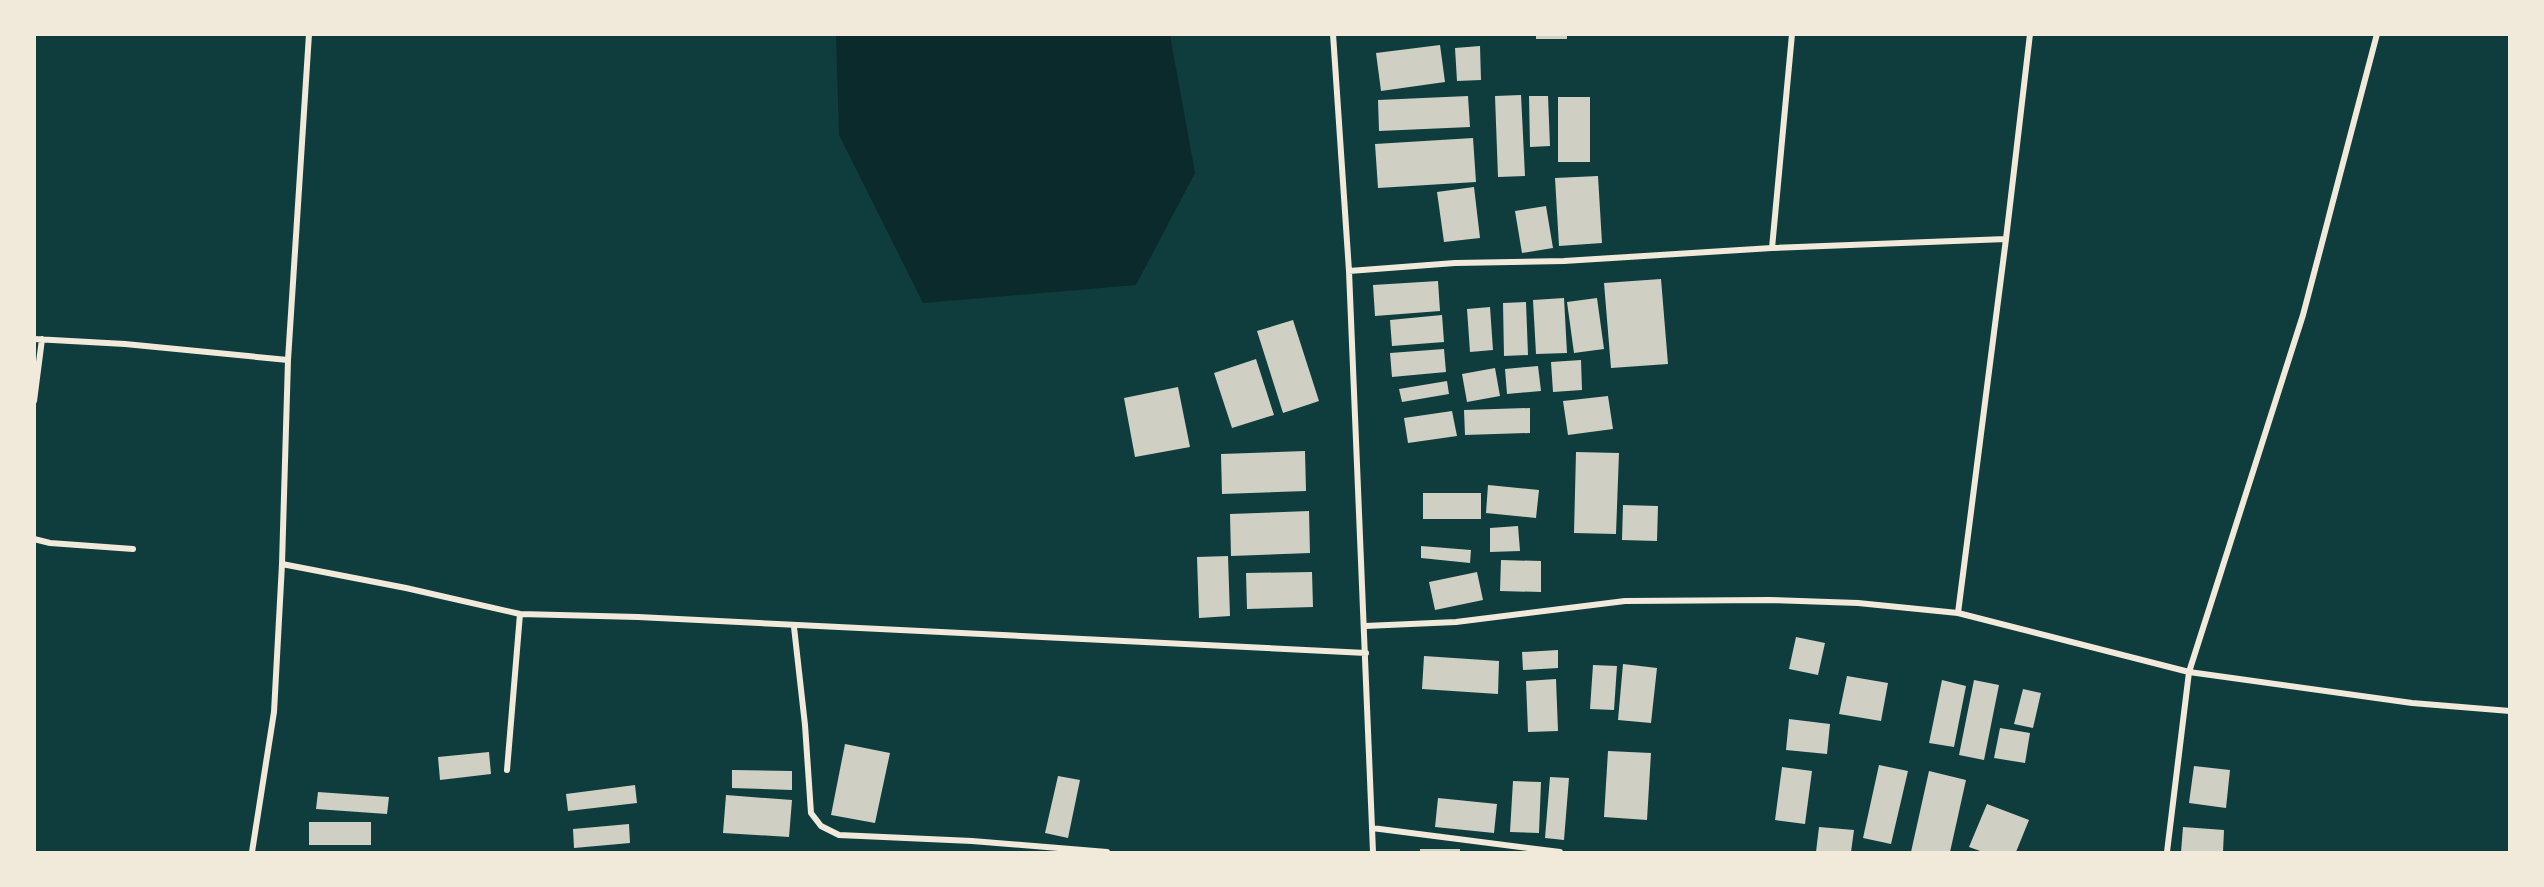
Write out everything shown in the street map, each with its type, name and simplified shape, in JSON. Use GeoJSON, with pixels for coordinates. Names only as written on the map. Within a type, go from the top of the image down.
{"type":"FeatureCollection","features":[{"type":"Feature","properties":{"kind":"street"},"geometry":{"type":"LineString","coordinates":[[252,852],[274,712],[282,564],[288,360],[309,34]]}},
{"type":"Feature","properties":{"kind":"street"},"geometry":{"type":"LineString","coordinates":[[1333,34],[1349,271],[1373,852]]}},
{"type":"Feature","properties":{"kind":"street"},"geometry":{"type":"LineString","coordinates":[[1772,248],[1792,34]]}},
{"type":"Feature","properties":{"kind":"street"},"geometry":{"type":"LineString","coordinates":[[1958,613],[2030,34]]}},
{"type":"Feature","properties":{"kind":"street"},"geometry":{"type":"LineString","coordinates":[[2167,852],[2189,672],[2303,315],[2377,34]]}},
{"type":"Feature","properties":{"kind":"street"},"geometry":{"type":"LineString","coordinates":[[1349,271],[1455,263],[1564,261],[1772,248],[2006,239]]}},
{"type":"Feature","properties":{"kind":"street"},"geometry":{"type":"LineString","coordinates":[[34,401],[38,339],[125,344],[288,360]]}},
{"type":"Feature","properties":{"kind":"street"},"geometry":{"type":"LineString","coordinates":[[34,539],[50,543],[133,549]]}},
{"type":"Feature","properties":{"kind":"street"},"geometry":{"type":"LineString","coordinates":[[282,564],[406,588],[520,614],[638,617],[794,627],[1038,636],[1366,653]]}},
{"type":"Feature","properties":{"kind":"street"},"geometry":{"type":"LineString","coordinates":[[1365,626],[1456,622],[1625,601],[1769,600],[1858,603],[1958,613],[2189,672],[2412,703],[2510,711]]}},
{"type":"Feature","properties":{"kind":"street"},"geometry":{"type":"LineString","coordinates":[[507,770],[520,614]]}},
{"type":"Feature","properties":{"kind":"street"},"geometry":{"type":"LineString","coordinates":[[794,627],[805,725],[811,813],[821,826],[839,835],[972,841],[1107,852]]}},
{"type":"Feature","properties":{"kind":"street"},"geometry":{"type":"LineString","coordinates":[[1372,828],[1560,852]]}},
{"type":"Feature","properties":{"kind":"water"},"geometry":{"type":"Polygon","coordinates":[[[836,35],[1170,35],[1195,173],[1136,285],[923,303],[839,135],[836,35]]]}},
{"type":"Feature","properties":{"kind":"building"},"geometry":{"type":"Polygon","coordinates":[[[1536,34],[1567,34],[1567,39],[1536,39],[1536,34]]]}},
{"type":"Feature","properties":{"kind":"building"},"geometry":{"type":"Polygon","coordinates":[[[1440,45],[1445,82],[1381,91],[1376,53],[1440,45]]]}},
{"type":"Feature","properties":{"kind":"building"},"geometry":{"type":"Polygon","coordinates":[[[1480,46],[1481,80],[1457,81],[1455,48],[1480,46]]]}},
{"type":"Feature","properties":{"kind":"building"},"geometry":{"type":"Polygon","coordinates":[[[1521,95],[1525,176],[1498,177],[1495,96],[1521,95]]]}},
{"type":"Feature","properties":{"kind":"building"},"geometry":{"type":"Polygon","coordinates":[[[1468,96],[1470,127],[1379,131],[1378,100],[1468,96]]]}},
{"type":"Feature","properties":{"kind":"building"},"geometry":{"type":"Polygon","coordinates":[[[1529,96],[1548,96],[1550,146],[1530,147],[1529,96]]]}},
{"type":"Feature","properties":{"kind":"building"},"geometry":{"type":"Polygon","coordinates":[[[1558,97],[1590,97],[1590,162],[1558,162],[1558,97]]]}},
{"type":"Feature","properties":{"kind":"building"},"geometry":{"type":"Polygon","coordinates":[[[1473,138],[1476,182],[1378,188],[1375,144],[1473,138]]]}},
{"type":"Feature","properties":{"kind":"building"},"geometry":{"type":"Polygon","coordinates":[[[1598,176],[1602,243],[1559,246],[1555,178],[1598,176]]]}},
{"type":"Feature","properties":{"kind":"building"},"geometry":{"type":"Polygon","coordinates":[[[1474,187],[1480,238],[1444,242],[1437,192],[1474,187]]]}},
{"type":"Feature","properties":{"kind":"building"},"geometry":{"type":"Polygon","coordinates":[[[1546,206],[1553,248],[1522,253],[1515,211],[1546,206]]]}},
{"type":"Feature","properties":{"kind":"building"},"geometry":{"type":"Polygon","coordinates":[[[1661,279],[1668,364],[1611,368],[1604,283],[1661,279]]]}},
{"type":"Feature","properties":{"kind":"building"},"geometry":{"type":"Polygon","coordinates":[[[1438,281],[1440,311],[1375,316],[1373,285],[1438,281]]]}},
{"type":"Feature","properties":{"kind":"building"},"geometry":{"type":"Polygon","coordinates":[[[1564,298],[1567,353],[1536,354],[1533,300],[1564,298]]]}},
{"type":"Feature","properties":{"kind":"building"},"geometry":{"type":"Polygon","coordinates":[[[1597,298],[1604,349],[1574,353],[1567,302],[1597,298]]]}},
{"type":"Feature","properties":{"kind":"building"},"geometry":{"type":"Polygon","coordinates":[[[1526,302],[1528,355],[1504,356],[1503,303],[1526,302]]]}},
{"type":"Feature","properties":{"kind":"building"},"geometry":{"type":"Polygon","coordinates":[[[1490,307],[1493,350],[1470,352],[1467,309],[1490,307]]]}},
{"type":"Feature","properties":{"kind":"building"},"geometry":{"type":"Polygon","coordinates":[[[1442,315],[1444,342],[1392,346],[1390,320],[1442,315]]]}},
{"type":"Feature","properties":{"kind":"building"},"geometry":{"type":"Polygon","coordinates":[[[1293,320],[1319,401],[1283,413],[1257,331],[1293,320]]]}},
{"type":"Feature","properties":{"kind":"building"},"geometry":{"type":"Polygon","coordinates":[[[1444,349],[1446,372],[1392,377],[1390,353],[1444,349]]]}},
{"type":"Feature","properties":{"kind":"building"},"geometry":{"type":"Polygon","coordinates":[[[1256,359],[1274,415],[1232,428],[1214,373],[1256,359]]]}},
{"type":"Feature","properties":{"kind":"building"},"geometry":{"type":"Polygon","coordinates":[[[1581,360],[1582,390],[1553,392],[1551,362],[1581,360]]]}},
{"type":"Feature","properties":{"kind":"building"},"geometry":{"type":"Polygon","coordinates":[[[1538,366],[1541,391],[1507,394],[1505,369],[1538,366]]]}},
{"type":"Feature","properties":{"kind":"building"},"geometry":{"type":"Polygon","coordinates":[[[1495,368],[1500,396],[1467,402],[1462,374],[1495,368]]]}},
{"type":"Feature","properties":{"kind":"building"},"geometry":{"type":"Polygon","coordinates":[[[1447,381],[1449,394],[1402,402],[1399,389],[1447,381]]]}},
{"type":"Feature","properties":{"kind":"building"},"geometry":{"type":"Polygon","coordinates":[[[1178,387],[1190,447],[1135,457],[1124,398],[1178,387]]]}},
{"type":"Feature","properties":{"kind":"building"},"geometry":{"type":"Polygon","coordinates":[[[1608,396],[1613,429],[1568,435],[1563,401],[1608,396]]]}},
{"type":"Feature","properties":{"kind":"building"},"geometry":{"type":"Polygon","coordinates":[[[1530,408],[1530,433],[1465,435],[1464,410],[1530,408]]]}},
{"type":"Feature","properties":{"kind":"building"},"geometry":{"type":"Polygon","coordinates":[[[1452,411],[1457,436],[1408,443],[1404,418],[1452,411]]]}},
{"type":"Feature","properties":{"kind":"building"},"geometry":{"type":"Polygon","coordinates":[[[1305,451],[1306,491],[1222,494],[1221,454],[1305,451]]]}},
{"type":"Feature","properties":{"kind":"building"},"geometry":{"type":"Polygon","coordinates":[[[1576,452],[1619,453],[1616,534],[1574,533],[1576,452]]]}},
{"type":"Feature","properties":{"kind":"building"},"geometry":{"type":"Polygon","coordinates":[[[1488,485],[1539,490],[1536,518],[1486,513],[1488,485]]]}},
{"type":"Feature","properties":{"kind":"building"},"geometry":{"type":"Polygon","coordinates":[[[1423,493],[1481,493],[1481,519],[1423,519],[1423,493]]]}},
{"type":"Feature","properties":{"kind":"building"},"geometry":{"type":"Polygon","coordinates":[[[1623,505],[1658,506],[1657,541],[1622,540],[1623,505]]]}},
{"type":"Feature","properties":{"kind":"building"},"geometry":{"type":"Polygon","coordinates":[[[1309,511],[1310,553],[1231,556],[1230,514],[1309,511]]]}},
{"type":"Feature","properties":{"kind":"building"},"geometry":{"type":"Polygon","coordinates":[[[1518,526],[1520,551],[1490,552],[1490,528],[1518,526]]]}},
{"type":"Feature","properties":{"kind":"building"},"geometry":{"type":"Polygon","coordinates":[[[1421,546],[1471,550],[1470,563],[1421,558],[1421,546]]]}},
{"type":"Feature","properties":{"kind":"building"},"geometry":{"type":"Polygon","coordinates":[[[1228,556],[1230,616],[1199,618],[1197,557],[1228,556]]]}},
{"type":"Feature","properties":{"kind":"building"},"geometry":{"type":"Polygon","coordinates":[[[1501,560],[1541,561],[1541,592],[1500,591],[1501,560]]]}},
{"type":"Feature","properties":{"kind":"building"},"geometry":{"type":"Polygon","coordinates":[[[1312,572],[1313,607],[1247,609],[1246,573],[1312,572]]]}},
{"type":"Feature","properties":{"kind":"building"},"geometry":{"type":"Polygon","coordinates":[[[1477,572],[1483,600],[1435,610],[1429,582],[1477,572]]]}},
{"type":"Feature","properties":{"kind":"building"},"geometry":{"type":"Polygon","coordinates":[[[1796,637],[1825,643],[1818,675],[1789,669],[1796,637]]]}},
{"type":"Feature","properties":{"kind":"building"},"geometry":{"type":"Polygon","coordinates":[[[1558,650],[1558,668],[1523,670],[1522,652],[1558,650]]]}},
{"type":"Feature","properties":{"kind":"building"},"geometry":{"type":"Polygon","coordinates":[[[1424,656],[1499,661],[1498,694],[1422,689],[1424,656]]]}},
{"type":"Feature","properties":{"kind":"building"},"geometry":{"type":"Polygon","coordinates":[[[1623,664],[1657,668],[1651,723],[1618,720],[1623,664]]]}},
{"type":"Feature","properties":{"kind":"building"},"geometry":{"type":"Polygon","coordinates":[[[1593,665],[1617,666],[1614,710],[1590,709],[1593,665]]]}},
{"type":"Feature","properties":{"kind":"building"},"geometry":{"type":"Polygon","coordinates":[[[1847,676],[1888,683],[1881,721],[1839,714],[1847,676]]]}},
{"type":"Feature","properties":{"kind":"building"},"geometry":{"type":"Polygon","coordinates":[[[1556,679],[1558,731],[1528,732],[1526,681],[1556,679]]]}},
{"type":"Feature","properties":{"kind":"building"},"geometry":{"type":"Polygon","coordinates":[[[1942,680],[1966,686],[1954,747],[1929,743],[1942,680]]]}},
{"type":"Feature","properties":{"kind":"building"},"geometry":{"type":"Polygon","coordinates":[[[1974,680],[1999,685],[1984,760],[1959,755],[1974,680]]]}},
{"type":"Feature","properties":{"kind":"building"},"geometry":{"type":"Polygon","coordinates":[[[2023,689],[2041,693],[2033,728],[2014,724],[2023,689]]]}},
{"type":"Feature","properties":{"kind":"building"},"geometry":{"type":"Polygon","coordinates":[[[1789,719],[1830,724],[1827,754],[1786,750],[1789,719]]]}},
{"type":"Feature","properties":{"kind":"building"},"geometry":{"type":"Polygon","coordinates":[[[2000,728],[2030,733],[2025,763],[1994,758],[2000,728]]]}},
{"type":"Feature","properties":{"kind":"building"},"geometry":{"type":"Polygon","coordinates":[[[845,744],[890,753],[875,823],[831,815],[845,744]]]}},
{"type":"Feature","properties":{"kind":"building"},"geometry":{"type":"Polygon","coordinates":[[[1608,751],[1651,753],[1647,820],[1604,817],[1608,751]]]}},
{"type":"Feature","properties":{"kind":"building"},"geometry":{"type":"Polygon","coordinates":[[[489,752],[491,774],[440,780],[438,757],[489,752]]]}},
{"type":"Feature","properties":{"kind":"building"},"geometry":{"type":"Polygon","coordinates":[[[1879,765],[1908,771],[1891,844],[1863,838],[1879,765]]]}},
{"type":"Feature","properties":{"kind":"building"},"geometry":{"type":"Polygon","coordinates":[[[2194,766],[2230,770],[2226,808],[2189,803],[2194,766]]]}},
{"type":"Feature","properties":{"kind":"building"},"geometry":{"type":"Polygon","coordinates":[[[1782,767],[1812,771],[1805,824],[1775,820],[1782,767]]]}},
{"type":"Feature","properties":{"kind":"building"},"geometry":{"type":"Polygon","coordinates":[[[732,770],[792,771],[792,790],[732,788],[732,770]]]}},
{"type":"Feature","properties":{"kind":"building"},"geometry":{"type":"Polygon","coordinates":[[[1929,771],[1966,780],[1950,852],[1911,852],[1929,771]]]}},
{"type":"Feature","properties":{"kind":"building"},"geometry":{"type":"Polygon","coordinates":[[[1058,776],[1080,780],[1068,838],[1045,833],[1058,776]]]}},
{"type":"Feature","properties":{"kind":"building"},"geometry":{"type":"Polygon","coordinates":[[[1550,777],[1569,778],[1564,840],[1545,838],[1550,777]]]}},
{"type":"Feature","properties":{"kind":"building"},"geometry":{"type":"Polygon","coordinates":[[[1513,781],[1541,782],[1539,833],[1510,832],[1513,781]]]}},
{"type":"Feature","properties":{"kind":"building"},"geometry":{"type":"Polygon","coordinates":[[[635,785],[637,803],[568,811],[566,794],[635,785]]]}},
{"type":"Feature","properties":{"kind":"building"},"geometry":{"type":"Polygon","coordinates":[[[318,792],[389,797],[387,814],[316,809],[318,792]]]}},
{"type":"Feature","properties":{"kind":"building"},"geometry":{"type":"Polygon","coordinates":[[[726,795],[792,800],[789,837],[723,833],[726,795]]]}},
{"type":"Feature","properties":{"kind":"building"},"geometry":{"type":"Polygon","coordinates":[[[1438,798],[1497,804],[1494,833],[1435,827],[1438,798]]]}},
{"type":"Feature","properties":{"kind":"building"},"geometry":{"type":"Polygon","coordinates":[[[1987,804],[2029,820],[2016,852],[1983,852],[1969,847],[1987,804]]]}},
{"type":"Feature","properties":{"kind":"building"},"geometry":{"type":"Polygon","coordinates":[[[309,822],[371,822],[371,845],[309,845],[309,822]]]}},
{"type":"Feature","properties":{"kind":"building"},"geometry":{"type":"Polygon","coordinates":[[[629,824],[630,843],[574,848],[573,829],[629,824]]]}},
{"type":"Feature","properties":{"kind":"building"},"geometry":{"type":"Polygon","coordinates":[[[1819,827],[1854,830],[1851,852],[1816,852],[1819,827]]]}},
{"type":"Feature","properties":{"kind":"building"},"geometry":{"type":"Polygon","coordinates":[[[2183,827],[2224,830],[2223,852],[2181,852],[2183,827]]]}},
{"type":"Feature","properties":{"kind":"building"},"geometry":{"type":"Polygon","coordinates":[[[1420,849],[1460,849],[1460,852],[1420,852],[1420,849]]]}}]}
